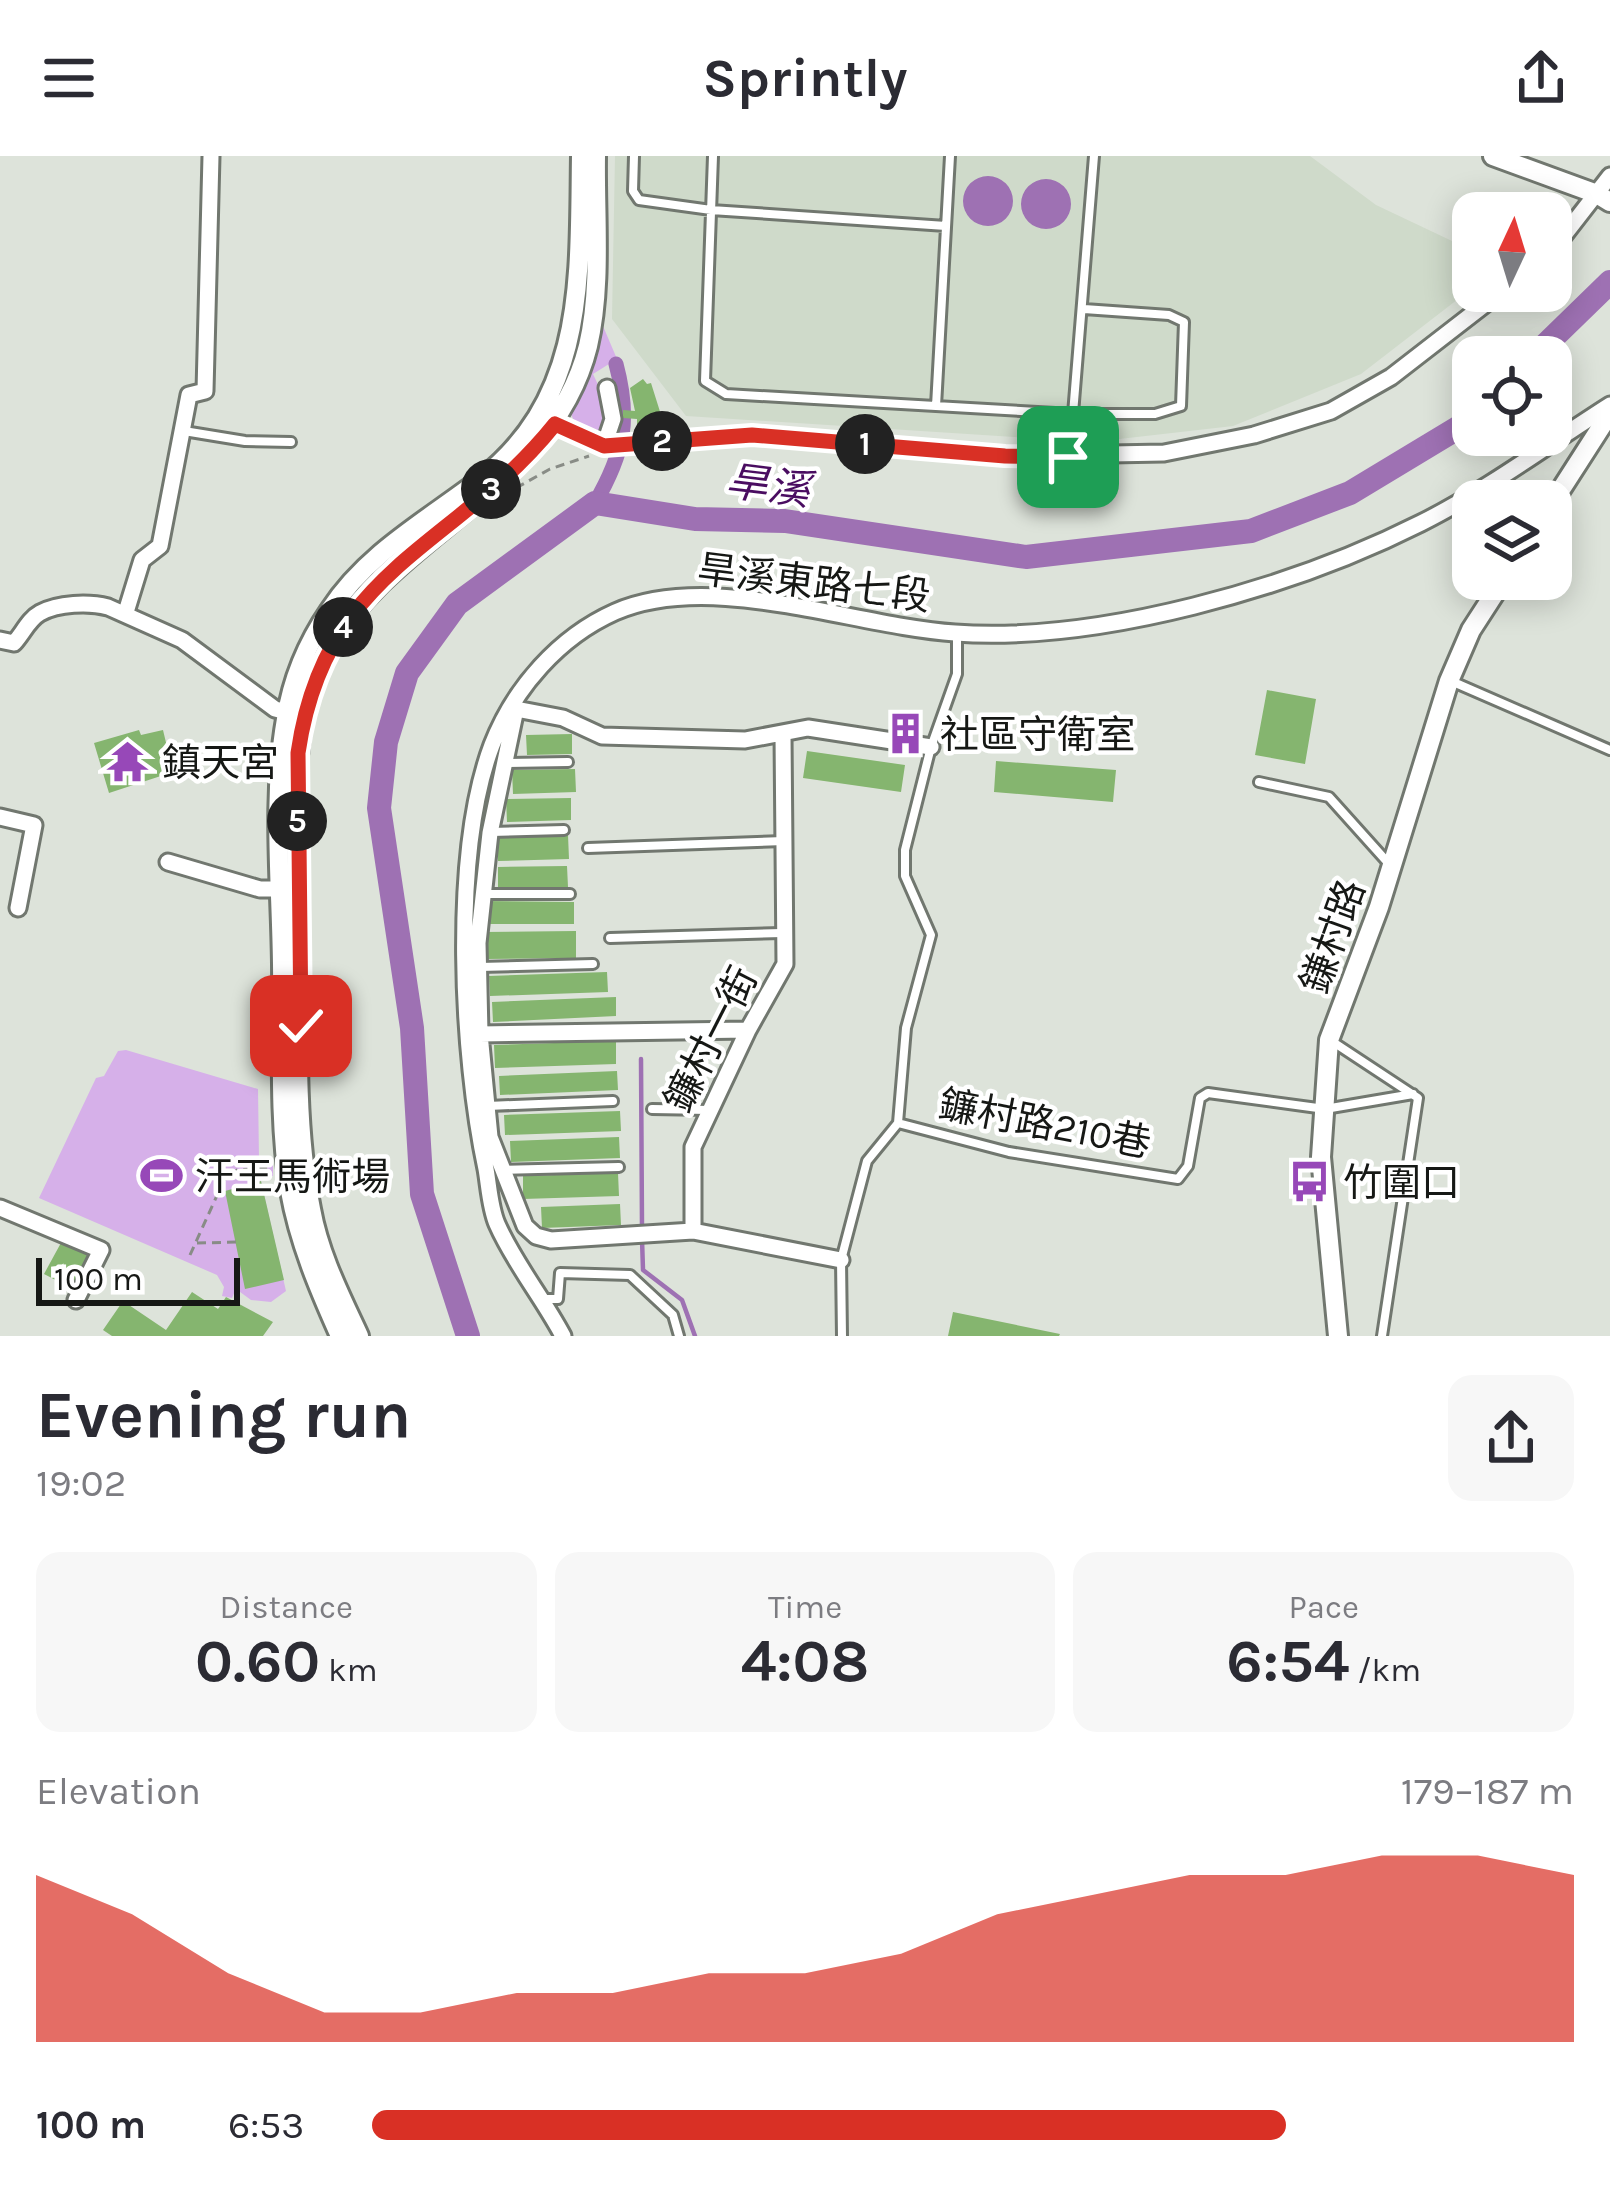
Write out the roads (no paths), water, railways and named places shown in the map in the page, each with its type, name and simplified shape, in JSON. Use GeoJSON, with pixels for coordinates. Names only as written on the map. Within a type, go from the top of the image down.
{"type":"FeatureCollection","features":[{"type":"Feature","properties":{"kind":"street"},"geometry":{"type":"LineString","coordinates":[[126,612],[142,560],[160,546],[189,395],[206,391],[211,156]]}},
{"type":"Feature","properties":{"kind":"street"},"geometry":{"type":"LineString","coordinates":[[340,1336],[303,1248],[290,1189],[284,1105],[280,759],[287,712],[314,636],[357,576],[547,420],[575,307],[581,156]]}},
{"type":"Feature","properties":{"kind":"street"},"geometry":{"type":"LineString","coordinates":[[359,1336],[323,1252],[311,1211],[304,1158],[297,780],[305,710],[322,661],[358,604],[412,552],[516,468],[575,384],[590,338],[596,156]]}},
{"type":"Feature","properties":{"kind":"street"},"geometry":{"type":"LineString","coordinates":[[1493,156],[1604,198]]}},
{"type":"Feature","properties":{"kind":"street"},"geometry":{"type":"LineString","coordinates":[[1572,231],[1604,198],[1610,176]]}},
{"type":"Feature","properties":{"kind":"street"},"geometry":{"type":"LineString","coordinates":[[547,420],[615,445],[752,435],[1005,456],[1164,453],[1254,435],[1331,411],[1391,377],[1475,312]]}},
{"type":"Feature","properties":{"kind":"street"},"geometry":{"type":"LineString","coordinates":[[607,388],[615,445]]}},
{"type":"Feature","properties":{"kind":"street"},"geometry":{"type":"LineString","coordinates":[[1567,480],[1610,409]]}},
{"type":"Feature","properties":{"kind":"street","name":"旱溪東路七段"},"geometry":{"type":"LineString","coordinates":[[563,1336],[496,1222],[478,1130],[466,974],[473,828],[482,774],[515,700],[541,665],[576,635],[616,612],[672,597],[736,599],[957,633],[1046,633],[1197,607],[1348,556],[1422,523],[1610,409]]}},
{"type":"Feature","properties":{"kind":"street","name":"鎌村路"},"geometry":{"type":"LineString","coordinates":[[1339,1336],[1321,1157],[1330,1040],[1449,681],[1471,630],[1490,600]]}},
{"type":"Feature","properties":{"kind":"street"},"geometry":{"type":"LineString","coordinates":[[0,640],[14,643],[39,613],[95,604],[126,612],[182,640],[275,709],[287,712]]}},
{"type":"Feature","properties":{"kind":"street"},"geometry":{"type":"LineString","coordinates":[[841,1260],[693,1231],[550,1240],[525,1226],[490,1137],[480,1034],[478,967],[490,832],[517,709],[563,718],[602,736],[745,740],[808,728],[931,747]]}},
{"type":"Feature","properties":{"kind":"street","name":"鐮村一街"},"geometry":{"type":"LineString","coordinates":[[693,1231],[693,1147],[785,964],[783,735]]}},
{"type":"Feature","properties":{"kind":"street"},"geometry":{"type":"LineString","coordinates":[[0,817],[34,825],[18,908]]}},
{"type":"Feature","properties":{"kind":"street"},"geometry":{"type":"LineString","coordinates":[[168,862],[260,889],[281,890]]}},
{"type":"Feature","properties":{"kind":"street"},"geometry":{"type":"LineString","coordinates":[[480,1034],[748,1030]]}},
{"type":"Feature","properties":{"kind":"street"},"geometry":{"type":"LineString","coordinates":[[0,1208],[101,1250],[76,1300]]}},
{"type":"Feature","properties":{"kind":"lane"},"geometry":{"type":"LineString","coordinates":[[634,156],[633,191],[639,200],[711,210],[946,226]]}},
{"type":"Feature","properties":{"kind":"lane"},"geometry":{"type":"LineString","coordinates":[[713,156],[705,381],[726,394],[1073,414],[1155,414],[1181,406],[1184,322],[1169,315],[1084,309]]}},
{"type":"Feature","properties":{"kind":"lane"},"geometry":{"type":"LineString","coordinates":[[936,406],[950,156]]}},
{"type":"Feature","properties":{"kind":"lane"},"geometry":{"type":"LineString","coordinates":[[1073,414],[1094,156],[1079,156]]}},
{"type":"Feature","properties":{"kind":"lane"},"geometry":{"type":"LineString","coordinates":[[183,430],[245,441],[291,442]]}},
{"type":"Feature","properties":{"kind":"lane"},"geometry":{"type":"LineString","coordinates":[[898,1123],[906,1028],[931,935],[904,876],[905,850],[931,747],[957,674],[957,633]]}},
{"type":"Feature","properties":{"kind":"lane"},"geometry":{"type":"LineString","coordinates":[[1449,681],[1610,750]]}},
{"type":"Feature","properties":{"kind":"lane"},"geometry":{"type":"LineString","coordinates":[[503,763],[568,762]]}},
{"type":"Feature","properties":{"kind":"lane"},"geometry":{"type":"LineString","coordinates":[[1258,782],[1329,797],[1391,867]]}},
{"type":"Feature","properties":{"kind":"lane"},"geometry":{"type":"LineString","coordinates":[[490,832],[564,830]]}},
{"type":"Feature","properties":{"kind":"lane"},"geometry":{"type":"LineString","coordinates":[[588,848],[785,841]]}},
{"type":"Feature","properties":{"kind":"lane"},"geometry":{"type":"LineString","coordinates":[[483,894],[570,893]]}},
{"type":"Feature","properties":{"kind":"lane"},"geometry":{"type":"LineString","coordinates":[[610,938],[788,932]]}},
{"type":"Feature","properties":{"kind":"lane"},"geometry":{"type":"LineString","coordinates":[[478,967],[592,964]]}},
{"type":"Feature","properties":{"kind":"lane"},"geometry":{"type":"LineString","coordinates":[[1330,1040],[1418,1098],[1382,1336]]}},
{"type":"Feature","properties":{"kind":"lane","name":"鐮村路210巷"},"geometry":{"type":"LineString","coordinates":[[842,1336],[841,1260],[867,1161],[898,1123],[1009,1152],[1178,1179],[1188,1166],[1199,1098],[1208,1093],[1325,1109],[1413,1094]]}},
{"type":"Feature","properties":{"kind":"lane"},"geometry":{"type":"LineString","coordinates":[[487,1106],[613,1101]]}},
{"type":"Feature","properties":{"kind":"lane"},"geometry":{"type":"LineString","coordinates":[[652,1109],[710,1110]]}},
{"type":"Feature","properties":{"kind":"lane"},"geometry":{"type":"LineString","coordinates":[[501,1170],[619,1166]]}},
{"type":"Feature","properties":{"kind":"lane"},"geometry":{"type":"LineString","coordinates":[[542,1299],[557,1300],[560,1274],[630,1275],[662,1301],[673,1315],[679,1336]]}},
{"type":"Feature","properties":{"kind":"waterway","name":"旱溪"},"geometry":{"type":"LineString","coordinates":[[1555,336],[1610,282]]}},
{"type":"Feature","properties":{"kind":"waterway"},"geometry":{"type":"LineString","coordinates":[[595,503],[613,468],[622,436],[623,402],[616,364]]}},
{"type":"Feature","properties":{"kind":"waterway","name":"旱溪"},"geometry":{"type":"LineString","coordinates":[[468,1336],[422,1194],[412,1028],[379,808],[386,742],[407,673],[457,604],[595,503],[695,519],[785,521],[1026,557],[1251,531],[1350,493],[1452,431]]}},
{"type":"Feature","properties":{"kind":"waterway"},"geometry":{"type":"LineString","coordinates":[[641,1059],[642,1228]]}},
{"type":"Feature","properties":{"kind":"waterway"},"geometry":{"type":"LineString","coordinates":[[642,1239],[643,1270],[682,1300],[695,1336]]}},
{"type":"Feature","properties":{"kind":"place","name":"社區守衛室"},"geometry":{"type":"Point","coordinates":[906,734]}},
{"type":"Feature","properties":{"kind":"place","name":"鎮天宮"},"geometry":{"type":"Point","coordinates":[128,762]}},
{"type":"Feature","properties":{"kind":"place","name":"汗王馬術場"},"geometry":{"type":"Point","coordinates":[161,1176]}},
{"type":"Feature","properties":{"kind":"place","name":"竹圍口"},"geometry":{"type":"Point","coordinates":[1309,1182]}}]}
